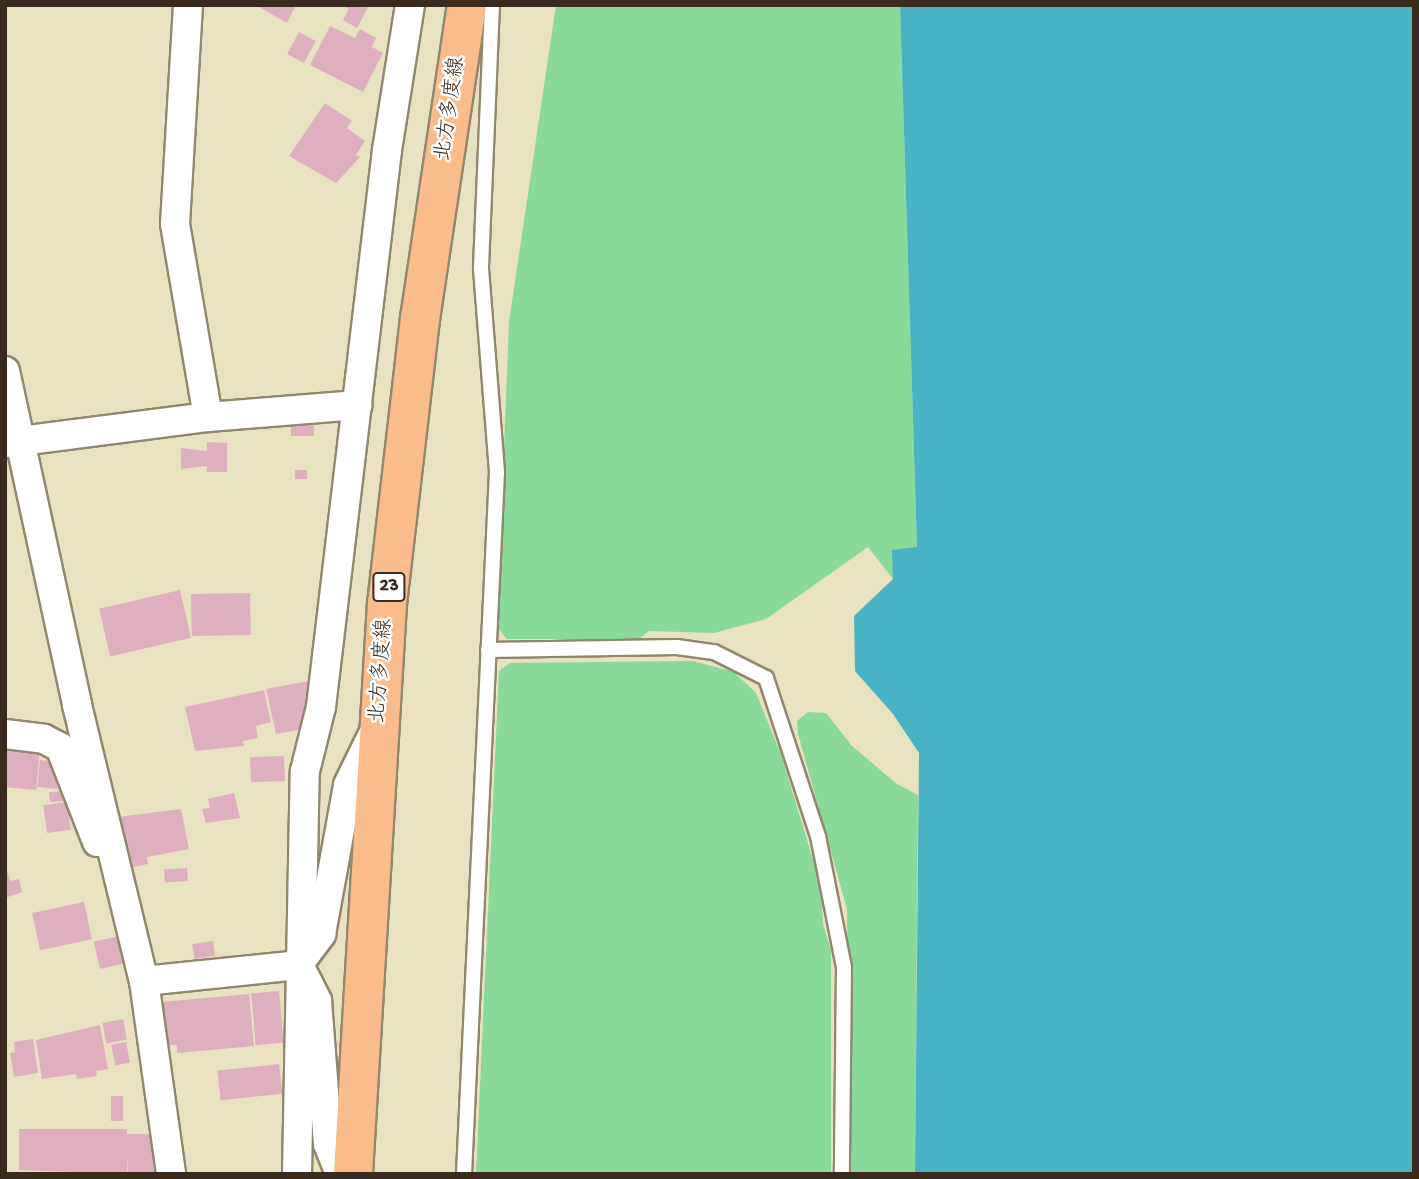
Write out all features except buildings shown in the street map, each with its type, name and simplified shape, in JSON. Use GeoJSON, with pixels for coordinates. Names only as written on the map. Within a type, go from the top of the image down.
{"type":"FeatureCollection","features":[{"type":"Feature","properties":{"kind":"main road","name":"北方多度線"},"geometry":{"type":"LineString","coordinates":[[353,1174],[387,604],[420,319],[467,5]]}},
{"type":"Feature","properties":{"kind":"street"},"geometry":{"type":"LineString","coordinates":[[188,5],[175,224],[208,417]]}},
{"type":"Feature","properties":{"kind":"street"},"geometry":{"type":"LineString","coordinates":[[297,1174],[298,965],[305,771],[321,708],[387,150],[410,5]]}},
{"type":"Feature","properties":{"kind":"street"},"geometry":{"type":"LineString","coordinates":[[5,372],[11,442],[145,981],[171,1174]]}},
{"type":"Feature","properties":{"kind":"street"},"geometry":{"type":"LineString","coordinates":[[11,442],[208,417],[358,405]]}},
{"type":"Feature","properties":{"kind":"street"},"geometry":{"type":"LineString","coordinates":[[145,981],[298,965],[321,934],[348,785],[380,720]]}},
{"type":"Feature","properties":{"kind":"street"},"geometry":{"type":"LineString","coordinates":[[5,734],[44,739],[60,747],[108,871],[121,876]]}},
{"type":"Feature","properties":{"kind":"street"},"geometry":{"type":"LineString","coordinates":[[298,965],[317,1001],[328,1144],[340,1174]]}},
{"type":"Feature","properties":{"kind":"lane"},"geometry":{"type":"LineString","coordinates":[[464,1174],[497,472],[481,267],[492,5]]}},
{"type":"Feature","properties":{"kind":"lane"},"geometry":{"type":"LineString","coordinates":[[488,650],[677,647],[714,652],[766,678],[818,836],[844,967],[842,1174]]}},
{"type":"Feature","properties":{"kind":"green space"},"geometry":{"type":"Polygon","coordinates":[[[556,5],[900,5],[917,548],[893,579],[868,547],[766,619],[714,633],[649,631],[639,639],[507,639],[497,627],[509,322],[556,5]]]}},
{"type":"Feature","properties":{"kind":"green space"},"geometry":{"type":"Polygon","coordinates":[[[693,661],[734,672],[756,693],[781,754],[821,886],[823,924],[831,951],[831,1174],[476,1174],[499,671],[510,663],[693,661]]]}},
{"type":"Feature","properties":{"kind":"green space"},"geometry":{"type":"Polygon","coordinates":[[[808,712],[826,713],[852,746],[897,784],[918,795],[915,1174],[850,1174],[847,909],[798,734],[797,721],[808,712]]]}},
{"type":"Feature","properties":{"kind":"water"},"geometry":{"type":"Polygon","coordinates":[[[900,5],[1414,5],[1414,1174],[915,1174],[919,753],[893,714],[855,671],[854,616],[893,579],[892,550],[917,547],[900,5]]]}}]}
